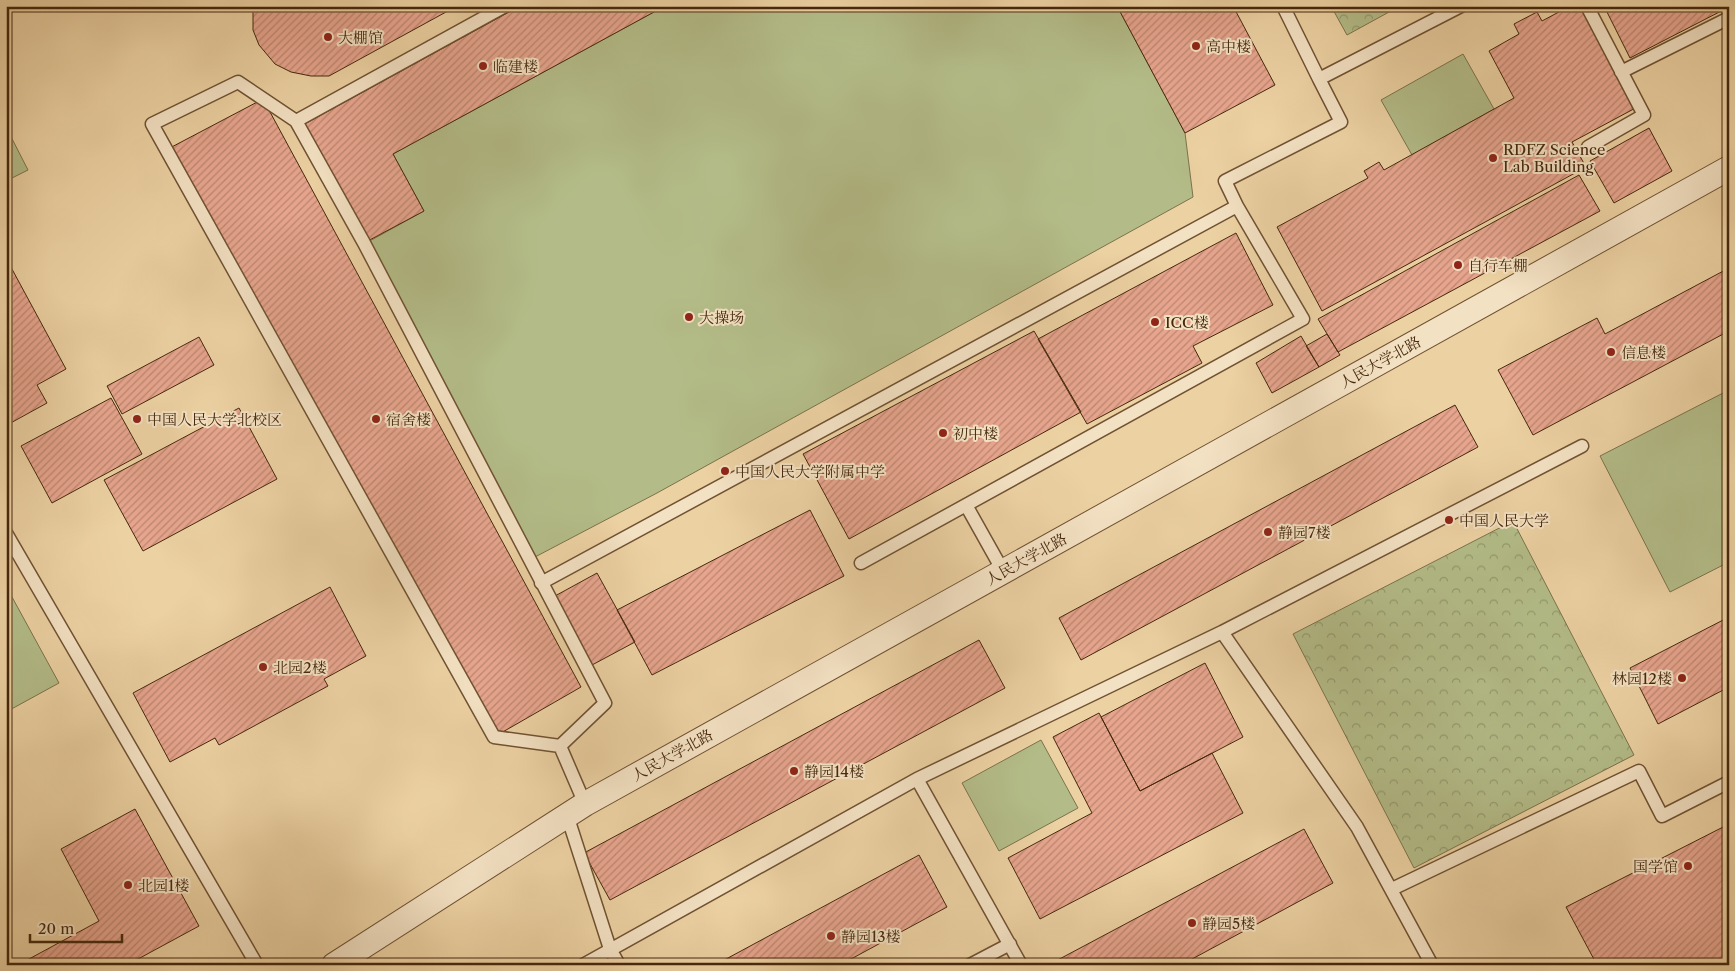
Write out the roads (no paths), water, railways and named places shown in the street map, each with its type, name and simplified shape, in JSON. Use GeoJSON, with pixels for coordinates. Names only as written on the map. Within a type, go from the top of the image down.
{"type":"FeatureCollection","features":[{"type":"Feature","properties":{"kind":"street","name":"人民大学北路"},"geometry":{"type":"LineString","coordinates":[[334,965],[576,810],[1729,168]]}},
{"type":"Feature","properties":{"kind":"lane"},"geometry":{"type":"LineString","coordinates":[[296,121],[505,6]]}},
{"type":"Feature","properties":{"kind":"lane"},"geometry":{"type":"LineString","coordinates":[[861,563],[1303,319],[1237,206],[1225,181],[1341,122],[1283,6]]}},
{"type":"Feature","properties":{"kind":"lane"},"geometry":{"type":"LineString","coordinates":[[1587,6],[1644,115],[1588,147]]}},
{"type":"Feature","properties":{"kind":"lane"},"geometry":{"type":"LineString","coordinates":[[1319,80],[1456,7]]}},
{"type":"Feature","properties":{"kind":"lane"},"geometry":{"type":"LineString","coordinates":[[1621,72],[1729,18]]}},
{"type":"Feature","properties":{"kind":"lane"},"geometry":{"type":"LineString","coordinates":[[238,82],[296,121],[364,243],[605,703],[560,746],[494,737],[152,124],[238,82]]}},
{"type":"Feature","properties":{"kind":"lane"},"geometry":{"type":"LineString","coordinates":[[541,583],[1237,206]]}},
{"type":"Feature","properties":{"kind":"lane"},"geometry":{"type":"LineString","coordinates":[[583,965],[918,779],[1222,632],[1582,446]]}},
{"type":"Feature","properties":{"kind":"lane"},"geometry":{"type":"LineString","coordinates":[[966,505],[1004,571]]}},
{"type":"Feature","properties":{"kind":"lane"},"geometry":{"type":"LineString","coordinates":[[6,533],[257,965]]}},
{"type":"Feature","properties":{"kind":"lane"},"geometry":{"type":"LineString","coordinates":[[1222,632],[1347,812],[1392,889],[1432,965]]}},
{"type":"Feature","properties":{"kind":"lane"},"geometry":{"type":"LineString","coordinates":[[560,746],[610,949],[619,965]]}},
{"type":"Feature","properties":{"kind":"lane"},"geometry":{"type":"LineString","coordinates":[[1392,889],[1640,771],[1662,816],[1729,782]]}},
{"type":"Feature","properties":{"kind":"lane"},"geometry":{"type":"LineString","coordinates":[[918,779],[1021,965]]}},
{"type":"Feature","properties":{"kind":"lane"},"geometry":{"type":"LineString","coordinates":[[970,965],[1010,944]]}},
{"type":"Feature","properties":{"kind":"place","name":"大棚馆"},"geometry":{"type":"Point","coordinates":[328,37]}},
{"type":"Feature","properties":{"kind":"place","name":"高中楼"},"geometry":{"type":"Point","coordinates":[1196,46]}},
{"type":"Feature","properties":{"kind":"place","name":"临建楼"},"geometry":{"type":"Point","coordinates":[483,66]}},
{"type":"Feature","properties":{"kind":"place","name":"RDFZ Science Lab Building"},"geometry":{"type":"Point","coordinates":[1493,158]}},
{"type":"Feature","properties":{"kind":"place","name":"自行车棚"},"geometry":{"type":"Point","coordinates":[1458,265]}},
{"type":"Feature","properties":{"kind":"place","name":"大操场"},"geometry":{"type":"Point","coordinates":[689,317]}},
{"type":"Feature","properties":{"kind":"place","name":"ICC楼"},"geometry":{"type":"Point","coordinates":[1155,322]}},
{"type":"Feature","properties":{"kind":"place","name":"信息楼"},"geometry":{"type":"Point","coordinates":[1611,352]}},
{"type":"Feature","properties":{"kind":"place","name":"中国人民大学北校区"},"geometry":{"type":"Point","coordinates":[137,419]}},
{"type":"Feature","properties":{"kind":"place","name":"宿舍楼"},"geometry":{"type":"Point","coordinates":[376,419]}},
{"type":"Feature","properties":{"kind":"place","name":"初中楼"},"geometry":{"type":"Point","coordinates":[943,433]}},
{"type":"Feature","properties":{"kind":"place","name":"中国人民大学附属中学"},"geometry":{"type":"Point","coordinates":[725,471]}},
{"type":"Feature","properties":{"kind":"place","name":"中国人民大学"},"geometry":{"type":"Point","coordinates":[1449,520]}},
{"type":"Feature","properties":{"kind":"place","name":"静园7楼"},"geometry":{"type":"Point","coordinates":[1268,532]}},
{"type":"Feature","properties":{"kind":"place","name":"北园2楼"},"geometry":{"type":"Point","coordinates":[263,667]}},
{"type":"Feature","properties":{"kind":"place","name":"林园12楼"},"geometry":{"type":"Point","coordinates":[1682,678]}},
{"type":"Feature","properties":{"kind":"place","name":"静园14楼"},"geometry":{"type":"Point","coordinates":[794,771]}},
{"type":"Feature","properties":{"kind":"place","name":"国学馆"},"geometry":{"type":"Point","coordinates":[1688,866]}},
{"type":"Feature","properties":{"kind":"place","name":"北园1楼"},"geometry":{"type":"Point","coordinates":[128,885]}},
{"type":"Feature","properties":{"kind":"place","name":"静园5楼"},"geometry":{"type":"Point","coordinates":[1192,923]}},
{"type":"Feature","properties":{"kind":"place","name":"静园13楼"},"geometry":{"type":"Point","coordinates":[831,936]}}]}
